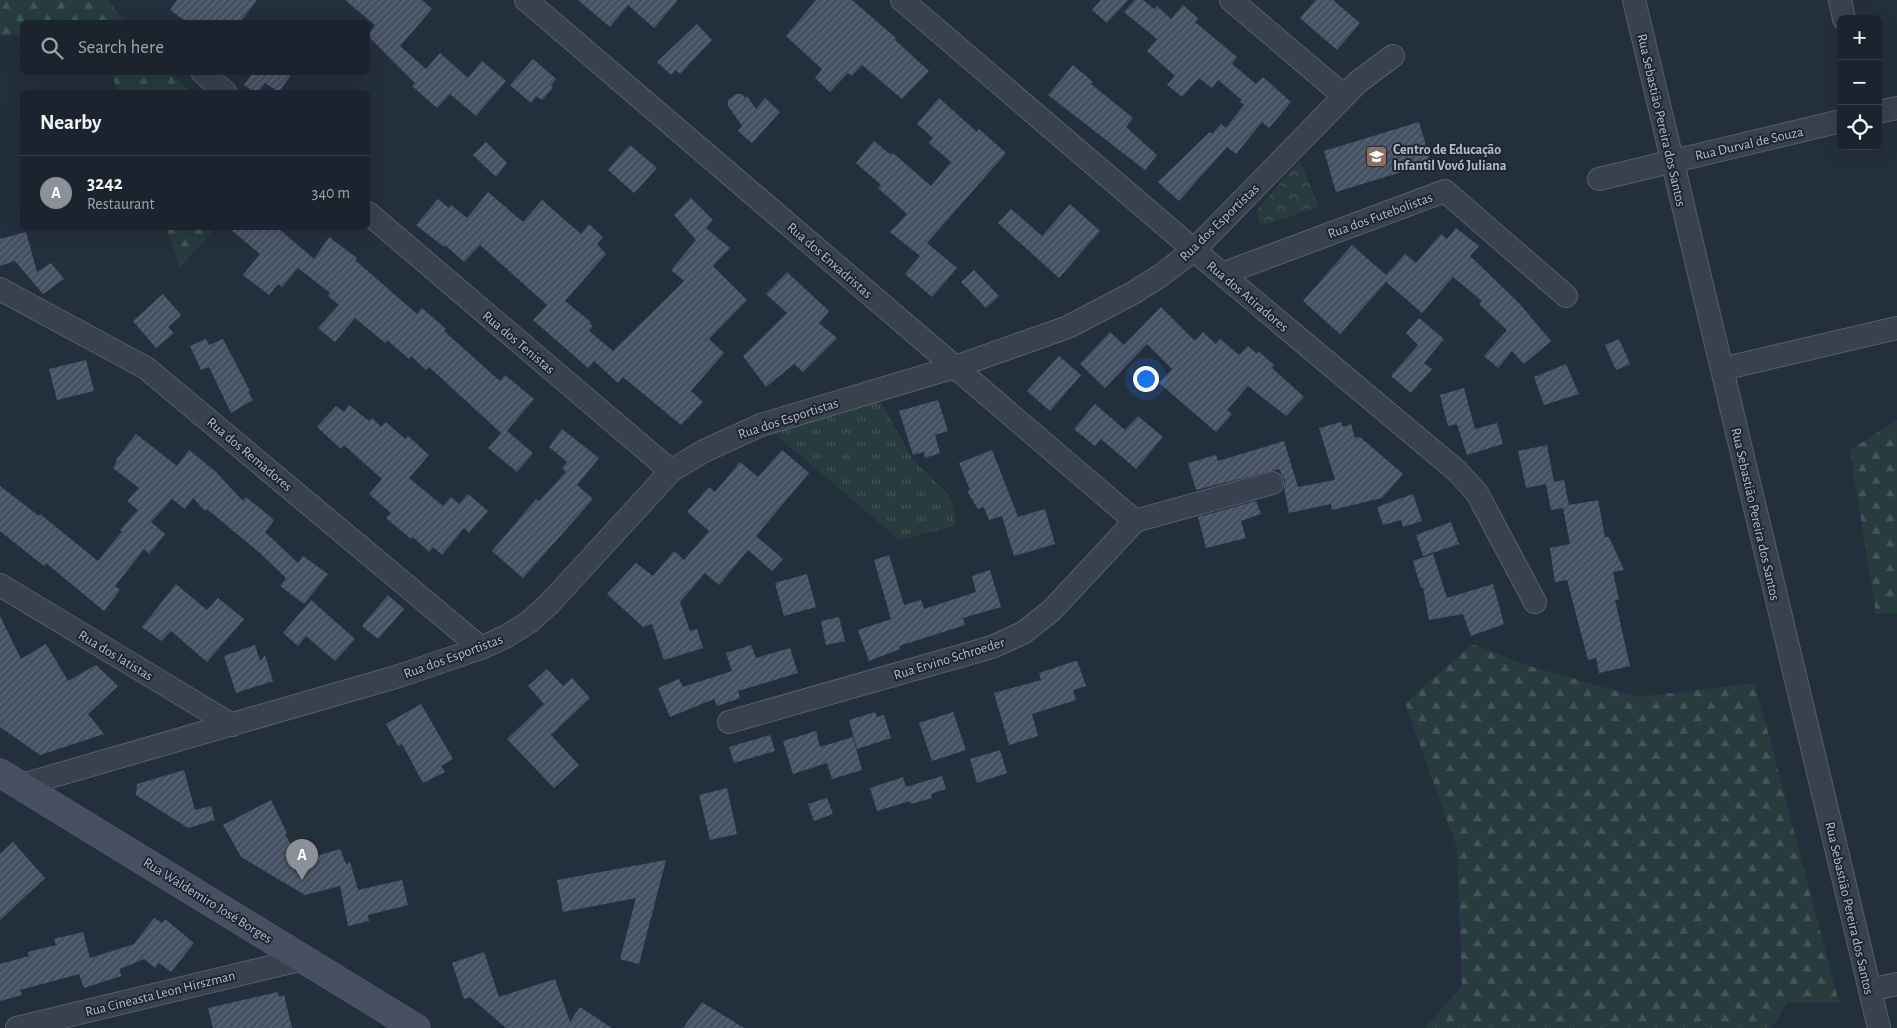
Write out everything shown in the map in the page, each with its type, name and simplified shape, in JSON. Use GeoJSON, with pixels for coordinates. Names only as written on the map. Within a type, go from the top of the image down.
{"type":"FeatureCollection","features":[{"type":"Feature","properties":{"kind":"main road","name":"Rua Waldemiro José Borges"},"geometry":{"type":"LineString","coordinates":[[11,779],[416,1028]]}},
{"type":"Feature","properties":{"kind":"street","name":"Rua dos Enxadristas"},"geometry":{"type":"LineString","coordinates":[[526,0],[1135,520]]}},
{"type":"Feature","properties":{"kind":"street","name":"Rua dos Atiradores"},"geometry":{"type":"LineString","coordinates":[[902,0],[1222,274],[1457,471],[1477,493],[1535,602]]}},
{"type":"Feature","properties":{"kind":"street"},"geometry":{"type":"LineString","coordinates":[[1231,0],[1344,96]]}},
{"type":"Feature","properties":{"kind":"street","name":"Rua Sebastião Pereira dos Santos"},"geometry":{"type":"LineString","coordinates":[[1634,0],[1879,1028]]}},
{"type":"Feature","properties":{"kind":"street"},"geometry":{"type":"LineString","coordinates":[[1840,0],[1843,15]]}},
{"type":"Feature","properties":{"kind":"street","name":"Rua dos Esportistas"},"geometry":{"type":"LineString","coordinates":[[11,779],[232,725],[399,676],[481,648],[507,636],[529,622],[550,602],[671,471],[712,446],[760,425],[955,367],[1068,327],[1133,293],[1194,250],[1358,82],[1393,56]]}},
{"type":"Feature","properties":{"kind":"street"},"geometry":{"type":"LineString","coordinates":[[205,75],[223,90]]}},
{"type":"Feature","properties":{"kind":"street"},"geometry":{"type":"LineString","coordinates":[[1882,111],[1897,108]]}},
{"type":"Feature","properties":{"kind":"street","name":"Rua Durval de Souza"},"geometry":{"type":"LineString","coordinates":[[1598,179],[1837,122]]}},
{"type":"Feature","properties":{"kind":"street","name":"Rua dos Futebolistas"},"geometry":{"type":"LineString","coordinates":[[1222,274],[1445,191],[1566,296]]}},
{"type":"Feature","properties":{"kind":"street","name":"Rua dos Tenistas"},"geometry":{"type":"LineString","coordinates":[[370,216],[671,471]]}},
{"type":"Feature","properties":{"kind":"street","name":"Rua dos Remadores"},"geometry":{"type":"LineString","coordinates":[[0,289],[146,368],[481,648]]}},
{"type":"Feature","properties":{"kind":"street"},"geometry":{"type":"LineString","coordinates":[[1722,369],[1897,328]]}},
{"type":"Feature","properties":{"kind":"street"},"geometry":{"type":"LineString","coordinates":[[1135,520],[1272,483]]}},
{"type":"Feature","properties":{"kind":"street","name":"Rua Ervino Schroeder"},"geometry":{"type":"LineString","coordinates":[[729,722],[992,647],[1023,633],[1052,610],[1135,520]]}},
{"type":"Feature","properties":{"kind":"street","name":"Rua dos Iatistas"},"geometry":{"type":"LineString","coordinates":[[0,585],[232,725]]}},
{"type":"Feature","properties":{"kind":"street","name":"Rua Cineasta Leon Hirszman"},"geometry":{"type":"LineString","coordinates":[[17,1028],[303,959]]}},
{"type":"Feature","properties":{"kind":"street"},"geometry":{"type":"LineString","coordinates":[[1870,990],[1897,984]]}},
{"type":"Feature","properties":{"kind":"green space"},"geometry":{"type":"Polygon","coordinates":[[[0,0],[108,0],[123,20],[20,20],[20,33],[0,37],[0,0]]]}},
{"type":"Feature","properties":{"kind":"green space"},"geometry":{"type":"Polygon","coordinates":[[[112,75],[171,75],[189,90],[117,90],[112,75]]]}},
{"type":"Feature","properties":{"kind":"green space"},"geometry":{"type":"Polygon","coordinates":[[[1300,161],[1319,207],[1263,225],[1259,222],[1256,211],[1300,161]]]}},
{"type":"Feature","properties":{"kind":"green space"},"geometry":{"type":"Polygon","coordinates":[[[167,230],[213,230],[180,268],[167,230]]]}},
{"type":"Feature","properties":{"kind":"green space"},"geometry":{"type":"Polygon","coordinates":[[[880,400],[913,460],[947,493],[952,501],[955,526],[900,540],[771,431],[880,400]]]}},
{"type":"Feature","properties":{"kind":"green space"},"geometry":{"type":"Polygon","coordinates":[[[1897,420],[1897,613],[1876,614],[1850,450],[1897,420]]]}},
{"type":"Feature","properties":{"kind":"green space"},"geometry":{"type":"Polygon","coordinates":[[[1472,644],[1526,665],[1638,697],[1755,683],[1839,1003],[1788,1002],[1771,1028],[1425,1028],[1462,986],[1457,848],[1405,703],[1472,644]]]}},
{"type":"Feature","properties":{"kind":"building"},"geometry":{"type":"Polygon","coordinates":[[[177,0],[257,0],[242,20],[184,20],[170,10],[177,0]]]}},
{"type":"Feature","properties":{"kind":"building"},"geometry":{"type":"Polygon","coordinates":[[[345,0],[422,0],[432,9],[400,46],[426,69],[440,53],[468,78],[482,61],[506,81],[476,116],[450,94],[437,108],[412,86],[415,83],[370,38],[370,33],[375,25],[345,0]]]}},
{"type":"Feature","properties":{"kind":"building"},"geometry":{"type":"Polygon","coordinates":[[[578,0],[678,0],[654,28],[628,5],[610,27],[578,0]]]}},
{"type":"Feature","properties":{"kind":"building"},"geometry":{"type":"Polygon","coordinates":[[[816,0],[852,0],[896,38],[895,40],[929,71],[902,99],[862,65],[852,76],[848,73],[830,92],[815,78],[822,69],[786,36],[816,0]]]}},
{"type":"Feature","properties":{"kind":"building"},"geometry":{"type":"Polygon","coordinates":[[[1101,0],[1128,0],[1107,23],[1092,10],[1101,0]]]}},
{"type":"Feature","properties":{"kind":"building"},"geometry":{"type":"Polygon","coordinates":[[[1135,0],[1143,0],[1154,9],[1157,6],[1171,19],[1183,5],[1198,18],[1195,22],[1237,57],[1232,64],[1256,84],[1263,77],[1291,102],[1269,128],[1262,122],[1236,154],[1227,147],[1179,201],[1158,182],[1210,132],[1212,134],[1221,124],[1226,128],[1244,105],[1240,102],[1242,100],[1218,80],[1212,88],[1199,78],[1182,97],[1167,85],[1175,76],[1147,51],[1157,39],[1124,12],[1135,0]]]}},
{"type":"Feature","properties":{"kind":"building"},"geometry":{"type":"Polygon","coordinates":[[[1316,0],[1333,0],[1360,23],[1337,50],[1300,18],[1316,0]]]}},
{"type":"Feature","properties":{"kind":"building"},"geometry":{"type":"Polygon","coordinates":[[[697,24],[712,40],[680,74],[676,70],[671,75],[657,62],[697,24]]]}},
{"type":"Feature","properties":{"kind":"building"},"geometry":{"type":"Polygon","coordinates":[[[533,59],[556,79],[551,86],[553,88],[542,100],[536,96],[531,103],[510,85],[533,59]]]}},
{"type":"Feature","properties":{"kind":"building"},"geometry":{"type":"Polygon","coordinates":[[[1073,65],[1093,82],[1091,84],[1133,118],[1126,127],[1157,155],[1145,170],[1048,95],[1073,65]]]}},
{"type":"Feature","properties":{"kind":"building"},"geometry":{"type":"Polygon","coordinates":[[[251,75],[291,75],[280,90],[276,90],[265,83],[260,90],[251,90],[244,85],[251,75]]]}},
{"type":"Feature","properties":{"kind":"building"},"geometry":{"type":"Polygon","coordinates":[[[736,94],[742,94],[745,98],[747,96],[756,109],[765,98],[780,112],[752,143],[738,131],[742,126],[728,106],[728,100],[736,94]]]}},
{"type":"Feature","properties":{"kind":"building"},"geometry":{"type":"Polygon","coordinates":[[[939,98],[977,132],[979,129],[1006,153],[927,243],[957,268],[932,297],[905,274],[920,256],[890,232],[907,214],[878,188],[881,185],[856,163],[874,141],[891,155],[893,153],[931,186],[951,162],[929,143],[933,138],[917,124],[939,98]]]}},
{"type":"Feature","properties":{"kind":"building","name":"Centro de Educação Infantil Vovó Juliana"},"geometry":{"type":"Polygon","coordinates":[[[1419,122],[1431,163],[1336,192],[1324,151],[1419,122]]]}},
{"type":"Feature","properties":{"kind":"building"},"geometry":{"type":"Polygon","coordinates":[[[486,142],[507,163],[496,177],[473,155],[486,142]]]}},
{"type":"Feature","properties":{"kind":"building"},"geometry":{"type":"Polygon","coordinates":[[[630,145],[657,168],[634,193],[608,170],[630,145]]]}},
{"type":"Feature","properties":{"kind":"building"},"geometry":{"type":"Polygon","coordinates":[[[488,192],[523,222],[542,200],[581,234],[589,224],[603,237],[597,244],[606,254],[565,301],[591,322],[590,324],[593,326],[589,331],[613,351],[684,281],[671,270],[696,240],[674,215],[691,198],[713,220],[706,228],[730,248],[713,266],[747,300],[709,339],[724,353],[691,391],[703,402],[681,425],[623,377],[618,383],[594,361],[588,368],[533,320],[547,305],[480,245],[464,262],[445,245],[444,247],[416,225],[438,199],[449,208],[451,205],[467,218],[488,192]]]}},
{"type":"Feature","properties":{"kind":"building"},"geometry":{"type":"Polygon","coordinates":[[[1070,204],[1100,231],[1059,278],[998,223],[1011,209],[1042,236],[1070,204]]]}},
{"type":"Feature","properties":{"kind":"building"},"geometry":{"type":"Polygon","coordinates":[[[1456,228],[1479,246],[1470,256],[1518,302],[1551,341],[1524,364],[1512,351],[1498,368],[1484,356],[1507,330],[1479,304],[1482,301],[1453,277],[1422,313],[1386,282],[1340,334],[1303,301],[1352,245],[1386,275],[1405,254],[1416,263],[1441,234],[1447,239],[1456,228]]]}},
{"type":"Feature","properties":{"kind":"building"},"geometry":{"type":"Polygon","coordinates":[[[231,230],[280,230],[314,259],[329,237],[357,258],[355,260],[417,314],[422,308],[446,329],[444,331],[500,381],[505,375],[534,399],[507,431],[533,453],[517,472],[488,448],[501,433],[429,367],[426,370],[411,356],[409,359],[387,340],[385,343],[355,318],[335,342],[318,328],[339,305],[328,296],[330,293],[298,268],[282,287],[278,284],[269,295],[243,275],[260,254],[231,230]]]}},
{"type":"Feature","properties":{"kind":"building"},"geometry":{"type":"Polygon","coordinates":[[[26,232],[37,272],[51,263],[64,279],[43,294],[15,261],[0,266],[0,239],[26,232]]]}},
{"type":"Feature","properties":{"kind":"building"},"geometry":{"type":"Polygon","coordinates":[[[974,270],[999,296],[986,308],[961,282],[974,270]]]}},
{"type":"Feature","properties":{"kind":"building"},"geometry":{"type":"Polygon","coordinates":[[[787,272],[829,311],[819,323],[837,338],[803,372],[794,364],[766,387],[743,356],[787,313],[766,294],[787,272]]]}},
{"type":"Feature","properties":{"kind":"building"},"geometry":{"type":"Polygon","coordinates":[[[163,294],[181,315],[168,327],[174,333],[156,348],[133,321],[163,294]]]}},
{"type":"Feature","properties":{"kind":"building"},"geometry":{"type":"Polygon","coordinates":[[[1161,307],[1195,341],[1203,332],[1216,344],[1220,339],[1239,355],[1248,346],[1257,354],[1258,351],[1274,365],[1272,368],[1304,397],[1286,416],[1248,386],[1227,410],[1232,414],[1216,432],[1159,383],[1172,369],[1147,344],[1105,388],[1080,364],[1110,332],[1124,345],[1161,307]]]}},
{"type":"Feature","properties":{"kind":"building"},"geometry":{"type":"Polygon","coordinates":[[[1419,318],[1444,339],[1424,363],[1432,369],[1411,393],[1391,376],[1418,345],[1406,333],[1419,318]]]}},
{"type":"Feature","properties":{"kind":"building"},"geometry":{"type":"Polygon","coordinates":[[[206,339],[209,345],[223,339],[250,391],[248,392],[253,400],[231,413],[209,367],[201,370],[190,346],[206,339]]]}},
{"type":"Feature","properties":{"kind":"building"},"geometry":{"type":"Polygon","coordinates":[[[1619,339],[1630,364],[1616,370],[1605,345],[1619,339]]]}},
{"type":"Feature","properties":{"kind":"building"},"geometry":{"type":"Polygon","coordinates":[[[1059,356],[1081,375],[1050,411],[1027,391],[1059,356]]]}},
{"type":"Feature","properties":{"kind":"building"},"geometry":{"type":"Polygon","coordinates":[[[86,360],[94,391],[57,400],[49,369],[86,360]]]}},
{"type":"Feature","properties":{"kind":"building"},"geometry":{"type":"Polygon","coordinates":[[[1566,364],[1579,394],[1544,405],[1534,377],[1566,364]]]}},
{"type":"Feature","properties":{"kind":"building"},"geometry":{"type":"Polygon","coordinates":[[[1464,388],[1475,429],[1497,423],[1503,444],[1467,455],[1457,424],[1448,426],[1440,395],[1464,388]]]}},
{"type":"Feature","properties":{"kind":"building"},"geometry":{"type":"Polygon","coordinates":[[[938,400],[948,431],[935,435],[940,453],[925,458],[924,452],[913,455],[899,411],[938,400]]]}},
{"type":"Feature","properties":{"kind":"building"},"geometry":{"type":"Polygon","coordinates":[[[1095,404],[1125,430],[1138,416],[1163,437],[1136,469],[1101,439],[1095,446],[1074,429],[1095,404]]]}},
{"type":"Feature","properties":{"kind":"building"},"geometry":{"type":"Polygon","coordinates":[[[349,405],[369,421],[372,418],[381,427],[386,422],[405,439],[408,436],[429,455],[409,478],[443,506],[451,497],[459,504],[468,494],[488,511],[469,533],[464,528],[442,555],[433,547],[429,552],[413,537],[411,539],[386,518],[391,513],[369,494],[382,479],[344,445],[341,449],[317,427],[336,406],[344,412],[349,405]]]}},
{"type":"Feature","properties":{"kind":"building"},"geometry":{"type":"Polygon","coordinates":[[[1341,422],[1343,427],[1351,424],[1355,438],[1360,437],[1403,474],[1382,498],[1332,510],[1331,504],[1289,513],[1284,488],[1285,480],[1279,469],[1196,490],[1188,463],[1216,455],[1218,461],[1284,441],[1298,487],[1335,480],[1319,428],[1341,422]]]}},
{"type":"Feature","properties":{"kind":"building"},"geometry":{"type":"Polygon","coordinates":[[[562,429],[599,458],[577,485],[593,499],[523,578],[492,551],[536,499],[539,501],[566,472],[562,468],[567,462],[549,447],[562,429]]]}},
{"type":"Feature","properties":{"kind":"building"},"geometry":{"type":"Polygon","coordinates":[[[136,434],[177,466],[189,450],[215,471],[243,501],[246,497],[274,520],[265,532],[298,563],[303,556],[328,574],[304,604],[280,586],[286,578],[261,554],[207,509],[205,511],[193,498],[185,509],[172,499],[151,522],[165,534],[149,554],[144,549],[115,586],[120,590],[104,611],[46,563],[44,566],[0,531],[0,486],[39,516],[40,514],[98,561],[122,531],[120,530],[138,510],[127,501],[139,488],[113,468],[116,460],[136,434]]]}},
{"type":"Feature","properties":{"kind":"building"},"geometry":{"type":"Polygon","coordinates":[[[1547,445],[1554,482],[1564,480],[1569,505],[1598,500],[1605,537],[1609,537],[1624,570],[1613,572],[1619,600],[1615,600],[1630,666],[1599,673],[1596,658],[1588,660],[1567,580],[1555,582],[1550,548],[1570,544],[1563,508],[1551,510],[1546,484],[1526,488],[1518,451],[1547,445]]]}},
{"type":"Feature","properties":{"kind":"building"},"geometry":{"type":"Polygon","coordinates":[[[782,450],[809,473],[756,536],[783,559],[772,571],[748,550],[719,585],[705,573],[680,602],[690,631],[697,629],[703,648],[664,660],[652,624],[643,627],[607,594],[636,563],[653,576],[674,551],[684,560],[709,531],[687,512],[709,487],[715,492],[740,462],[758,477],[782,450]]]}},
{"type":"Feature","properties":{"kind":"building"},"geometry":{"type":"Polygon","coordinates":[[[992,450],[1018,517],[1045,509],[1055,544],[1014,556],[1002,516],[989,520],[984,507],[978,509],[967,491],[970,490],[959,463],[992,450]]]}},
{"type":"Feature","properties":{"kind":"building"},"geometry":{"type":"Polygon","coordinates":[[[1413,494],[1422,521],[1403,527],[1401,520],[1383,525],[1377,507],[1413,494]]]}},
{"type":"Feature","properties":{"kind":"building"},"geometry":{"type":"Polygon","coordinates":[[[1256,501],[1261,514],[1241,521],[1246,538],[1206,548],[1198,517],[1256,501]]]}},
{"type":"Feature","properties":{"kind":"building"},"geometry":{"type":"Polygon","coordinates":[[[1451,522],[1459,544],[1423,556],[1416,535],[1451,522]]]}},
{"type":"Feature","properties":{"kind":"building"},"geometry":{"type":"Polygon","coordinates":[[[1433,554],[1447,598],[1493,584],[1504,624],[1471,636],[1463,614],[1429,620],[1423,587],[1421,588],[1413,561],[1433,554]]]}},
{"type":"Feature","properties":{"kind":"building"},"geometry":{"type":"Polygon","coordinates":[[[889,555],[904,605],[921,600],[924,609],[976,592],[972,576],[990,570],[1001,607],[963,618],[965,625],[899,646],[900,649],[869,661],[858,630],[891,619],[874,560],[889,555]]]}},
{"type":"Feature","properties":{"kind":"building"},"geometry":{"type":"Polygon","coordinates":[[[807,574],[816,607],[784,616],[775,583],[807,574]]]}},
{"type":"Feature","properties":{"kind":"building"},"geometry":{"type":"Polygon","coordinates":[[[176,584],[207,610],[218,598],[244,619],[207,662],[171,631],[161,641],[142,627],[176,584]]]}},
{"type":"Feature","properties":{"kind":"building"},"geometry":{"type":"Polygon","coordinates":[[[388,595],[404,609],[378,639],[362,626],[388,595]]]}},
{"type":"Feature","properties":{"kind":"building"},"geometry":{"type":"Polygon","coordinates":[[[311,600],[355,639],[335,661],[306,636],[298,646],[283,633],[311,600]]]}},
{"type":"Feature","properties":{"kind":"building"},"geometry":{"type":"Polygon","coordinates":[[[0,616],[21,659],[46,644],[68,681],[96,665],[118,686],[88,714],[104,734],[40,755],[0,727],[0,616]]]}},
{"type":"Feature","properties":{"kind":"building"},"geometry":{"type":"Polygon","coordinates":[[[839,617],[845,641],[826,645],[821,621],[839,617]]]}},
{"type":"Feature","properties":{"kind":"building"},"geometry":{"type":"Polygon","coordinates":[[[255,645],[260,661],[265,655],[273,681],[236,693],[224,656],[255,645]]]}},
{"type":"Feature","properties":{"kind":"building"},"geometry":{"type":"Polygon","coordinates":[[[751,645],[756,658],[790,648],[798,673],[738,691],[740,698],[717,706],[714,699],[670,717],[658,688],[679,679],[683,687],[732,671],[726,653],[751,645]]]}},
{"type":"Feature","properties":{"kind":"building"},"geometry":{"type":"Polygon","coordinates":[[[1077,661],[1086,686],[1073,690],[1076,700],[1032,714],[1038,736],[1009,745],[994,693],[1041,680],[1039,673],[1077,661]]]}},
{"type":"Feature","properties":{"kind":"building"},"geometry":{"type":"Polygon","coordinates":[[[547,669],[563,686],[572,678],[590,698],[551,735],[579,765],[554,788],[507,739],[544,704],[528,686],[547,669]]]}},
{"type":"Feature","properties":{"kind":"building"},"geometry":{"type":"Polygon","coordinates":[[[421,704],[453,759],[441,766],[445,772],[423,783],[402,744],[398,746],[386,724],[421,704]]]}},
{"type":"Feature","properties":{"kind":"building"},"geometry":{"type":"Polygon","coordinates":[[[875,712],[877,717],[884,715],[891,738],[857,749],[849,720],[875,712]]]}},
{"type":"Feature","properties":{"kind":"building"},"geometry":{"type":"Polygon","coordinates":[[[953,712],[966,750],[932,761],[919,723],[953,712]]]}},
{"type":"Feature","properties":{"kind":"building"},"geometry":{"type":"Polygon","coordinates":[[[816,731],[820,747],[853,737],[862,770],[832,779],[827,763],[793,774],[783,741],[816,731]]]}},
{"type":"Feature","properties":{"kind":"building"},"geometry":{"type":"Polygon","coordinates":[[[770,735],[775,751],[734,763],[729,747],[770,735]]]}},
{"type":"Feature","properties":{"kind":"building"},"geometry":{"type":"Polygon","coordinates":[[[1000,750],[1007,773],[977,783],[970,759],[1000,750]]]}},
{"type":"Feature","properties":{"kind":"building"},"geometry":{"type":"Polygon","coordinates":[[[184,770],[195,810],[211,806],[215,820],[188,828],[136,795],[137,784],[184,770]]]}},
{"type":"Feature","properties":{"kind":"building"},"geometry":{"type":"Polygon","coordinates":[[[942,776],[946,789],[931,794],[932,798],[911,804],[910,801],[877,811],[870,788],[903,777],[906,787],[942,776]]]}},
{"type":"Feature","properties":{"kind":"building"},"geometry":{"type":"Polygon","coordinates":[[[727,788],[737,834],[710,840],[699,795],[727,788]]]}},
{"type":"Feature","properties":{"kind":"building"},"geometry":{"type":"Polygon","coordinates":[[[827,798],[833,814],[814,821],[808,804],[827,798]]]}},
{"type":"Feature","properties":{"kind":"building"},"geometry":{"type":"Polygon","coordinates":[[[271,800],[287,833],[285,834],[300,861],[340,849],[346,864],[350,862],[358,890],[402,880],[408,905],[368,915],[369,921],[348,926],[340,886],[305,895],[241,857],[223,825],[271,800]]]}},
{"type":"Feature","properties":{"kind":"building"},"geometry":{"type":"Polygon","coordinates":[[[13,842],[45,878],[0,920],[0,854],[13,842]]]}},
{"type":"Feature","properties":{"kind":"building"},"geometry":{"type":"Polygon","coordinates":[[[666,860],[639,964],[620,959],[636,898],[563,912],[557,880],[666,860]]]}},
{"type":"Feature","properties":{"kind":"building"},"geometry":{"type":"Polygon","coordinates":[[[154,918],[162,923],[165,919],[194,943],[171,972],[159,963],[155,968],[144,959],[120,969],[121,976],[84,988],[79,974],[20,990],[22,995],[0,1001],[0,964],[29,956],[28,952],[56,945],[54,939],[83,932],[90,958],[134,944],[154,918]]]}},
{"type":"Feature","properties":{"kind":"building"},"geometry":{"type":"Polygon","coordinates":[[[484,952],[499,997],[555,979],[570,1022],[580,1007],[612,1028],[506,1028],[470,997],[464,999],[452,963],[484,952]]]}},
{"type":"Feature","properties":{"kind":"building"},"geometry":{"type":"Polygon","coordinates":[[[278,992],[279,997],[284,995],[292,1028],[213,1028],[208,1008],[278,992]]]}},
{"type":"Feature","properties":{"kind":"building"},"geometry":{"type":"Polygon","coordinates":[[[702,1002],[744,1028],[683,1028],[702,1002]]]}},
{"type":"Feature","properties":{"kind":"place","name":"Centro de Educação Infantil Vovó Juliana"},"geometry":{"type":"Point","coordinates":[1377,157]}},
{"type":"Feature","properties":{"kind":"place","name":"3242"},"geometry":{"type":"Point","coordinates":[302,880]}}]}
